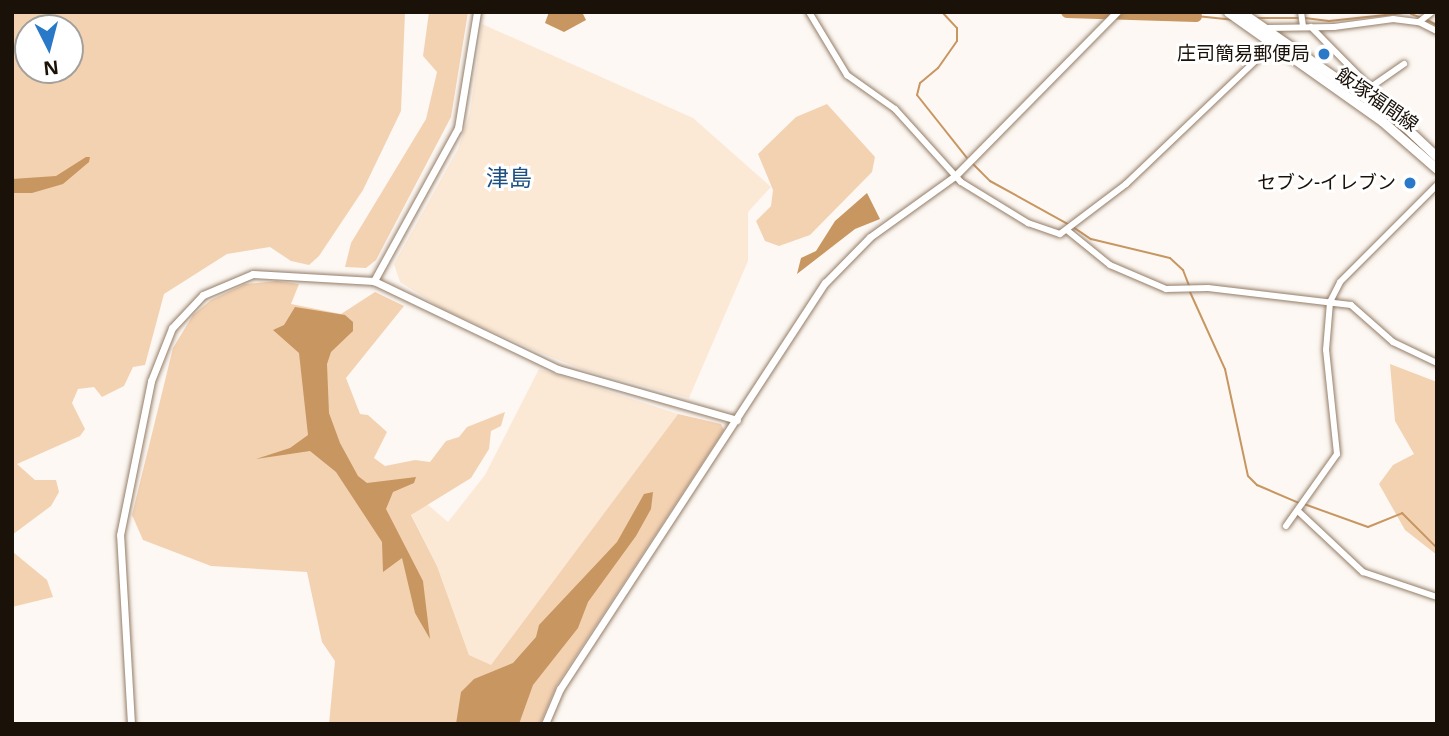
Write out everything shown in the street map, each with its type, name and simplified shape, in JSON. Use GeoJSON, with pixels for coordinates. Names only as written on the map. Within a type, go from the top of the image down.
{"type":"FeatureCollection","features":[{"type":"Feature","properties":{"kind":"main road","name":"飯塚福間線"},"geometry":{"type":"LineString","coordinates":[[1228,12],[1382,121],[1437,169]]}},
{"type":"Feature","properties":{"kind":"main road","name":"飯塚福間線"},"geometry":{"type":"LineString","coordinates":[[1244,13],[1274,43],[1364,96],[1400,122],[1437,157]]}},
{"type":"Feature","properties":{"kind":"street"},"geometry":{"type":"LineString","coordinates":[[371,280],[458,128],[478,12]]}},
{"type":"Feature","properties":{"kind":"street"},"geometry":{"type":"LineString","coordinates":[[809,12],[847,75],[895,109],[955,176],[1046,232],[1068,231],[1126,184],[1274,43]]}},
{"type":"Feature","properties":{"kind":"street"},"geometry":{"type":"LineString","coordinates":[[545,724],[560,689],[825,283],[849,255],[955,176],[1117,12]]}},
{"type":"Feature","properties":{"kind":"street"},"geometry":{"type":"LineString","coordinates":[[1301,12],[1307,27],[1370,87]]}},
{"type":"Feature","properties":{"kind":"street"},"geometry":{"type":"LineString","coordinates":[[1419,22],[1432,12]]}},
{"type":"Feature","properties":{"kind":"street"},"geometry":{"type":"LineString","coordinates":[[1260,28],[1307,27],[1393,16],[1419,22],[1437,31]]}},
{"type":"Feature","properties":{"kind":"street"},"geometry":{"type":"LineString","coordinates":[[1364,96],[1370,87],[1404,64]]}},
{"type":"Feature","properties":{"kind":"street"},"geometry":{"type":"LineString","coordinates":[[1286,526],[1299,512],[1338,454],[1326,350],[1330,302],[1340,282],[1437,185]]}},
{"type":"Feature","properties":{"kind":"street"},"geometry":{"type":"LineString","coordinates":[[1068,231],[1110,265],[1166,289],[1208,289],[1330,302],[1359,309],[1393,342],[1437,363]]}},
{"type":"Feature","properties":{"kind":"street"},"geometry":{"type":"LineString","coordinates":[[131,724],[120,535],[159,352],[179,319],[203,295],[253,274],[282,272],[371,280],[558,369],[737,420]]}},
{"type":"Feature","properties":{"kind":"street"},"geometry":{"type":"LineString","coordinates":[[1299,512],[1363,572],[1437,597]]}},
{"type":"Feature","properties":{"kind":"shaded area"},"geometry":{"type":"Polygon","coordinates":[[[12,12],[405,12],[401,111],[363,190],[319,256],[309,265],[291,261],[270,247],[227,254],[164,294],[145,365],[133,367],[124,386],[102,397],[94,387],[78,389],[72,403],[85,429],[80,436],[17,464],[35,480],[56,480],[59,492],[51,506],[12,535],[12,12]]]}},
{"type":"Feature","properties":{"kind":"shaded area"},"geometry":{"type":"Polygon","coordinates":[[[429,12],[468,12],[451,117],[376,260],[366,268],[345,267],[351,243],[426,119],[437,72],[423,56],[429,12]]]}},
{"type":"Feature","properties":{"kind":"shaded area"},"geometry":{"type":"Polygon","coordinates":[[[549,12],[582,12],[586,20],[564,32],[545,23],[549,12]]]}},
{"type":"Feature","properties":{"kind":"shaded area"},"geometry":{"type":"Polygon","coordinates":[[[482,24],[693,118],[771,187],[748,212],[748,261],[689,398],[584,370],[536,351],[443,309],[400,282],[394,264],[458,149],[470,113],[482,24]]]}},
{"type":"Feature","properties":{"kind":"shaded area"},"geometry":{"type":"Polygon","coordinates":[[[827,104],[875,157],[872,172],[810,235],[779,246],[765,241],[756,221],[771,206],[773,190],[758,154],[796,117],[827,104]]]}},
{"type":"Feature","properties":{"kind":"shaded area"},"geometry":{"type":"Polygon","coordinates":[[[90,157],[89,162],[63,184],[32,193],[12,193],[12,179],[56,176],[90,157]]]}},
{"type":"Feature","properties":{"kind":"shaded area"},"geometry":{"type":"Polygon","coordinates":[[[867,193],[880,219],[855,229],[797,274],[801,258],[816,251],[835,221],[867,193]]]}},
{"type":"Feature","properties":{"kind":"shaded area"},"geometry":{"type":"Polygon","coordinates":[[[277,281],[299,284],[291,304],[341,314],[375,292],[404,306],[346,378],[360,414],[368,415],[387,432],[374,458],[385,466],[415,460],[430,462],[446,441],[459,437],[467,427],[505,412],[501,426],[491,431],[489,449],[471,478],[411,515],[437,566],[469,655],[491,665],[678,414],[721,424],[724,430],[557,685],[540,724],[329,724],[335,661],[322,642],[307,572],[211,566],[143,540],[132,515],[173,348],[193,315],[211,300],[245,284],[277,281]]]}},
{"type":"Feature","properties":{"kind":"shaded area"},"geometry":{"type":"Polygon","coordinates":[[[295,307],[345,315],[353,322],[353,331],[331,352],[327,364],[329,413],[340,443],[358,476],[367,483],[416,477],[414,483],[393,492],[386,509],[423,581],[430,639],[415,613],[402,558],[383,572],[382,542],[336,472],[310,451],[256,459],[290,448],[308,435],[299,353],[273,330],[284,325],[295,307]]]}},
{"type":"Feature","properties":{"kind":"shaded area"},"geometry":{"type":"Polygon","coordinates":[[[1390,364],[1437,382],[1437,555],[1405,530],[1379,484],[1393,465],[1414,454],[1395,421],[1390,364]]]}},
{"type":"Feature","properties":{"kind":"shaded area"},"geometry":{"type":"Polygon","coordinates":[[[539,369],[678,414],[491,666],[469,655],[437,566],[411,514],[427,504],[448,522],[485,475],[539,369]]]}},
{"type":"Feature","properties":{"kind":"shaded area"},"geometry":{"type":"Polygon","coordinates":[[[653,492],[651,509],[636,536],[588,602],[578,628],[533,685],[519,724],[456,724],[461,692],[474,679],[513,663],[536,637],[539,625],[617,542],[644,494],[653,492]]]}},
{"type":"Feature","properties":{"kind":"shaded area"},"geometry":{"type":"Polygon","coordinates":[[[13,552],[47,580],[53,597],[12,607],[13,552]]]}},
{"type":"Feature","properties":{"kind":"waterway"},"geometry":{"type":"LineString","coordinates":[[942,12],[957,28],[957,41],[938,68],[920,83],[917,95],[967,158]]}},
{"type":"Feature","properties":{"kind":"waterway"},"geometry":{"type":"LineString","coordinates":[[1067,12],[1196,16]]}},
{"type":"Feature","properties":{"kind":"waterway"},"geometry":{"type":"LineString","coordinates":[[1305,18],[1329,21],[1414,12]]}},
{"type":"Feature","properties":{"kind":"waterway"},"geometry":{"type":"LineString","coordinates":[[1411,14],[1422,18]]}},
{"type":"Feature","properties":{"kind":"waterway"},"geometry":{"type":"LineString","coordinates":[[1196,16],[1233,20]]}},
{"type":"Feature","properties":{"kind":"waterway"},"geometry":{"type":"LineString","coordinates":[[1256,18],[1299,18]]}},
{"type":"Feature","properties":{"kind":"waterway"},"geometry":{"type":"LineString","coordinates":[[1427,20],[1437,25]]}},
{"type":"Feature","properties":{"kind":"waterway"},"geometry":{"type":"LineString","coordinates":[[971,162],[990,181],[1068,224]]}},
{"type":"Feature","properties":{"kind":"waterway"},"geometry":{"type":"LineString","coordinates":[[1073,227],[1091,239],[1170,258],[1183,270],[1189,286]]}},
{"type":"Feature","properties":{"kind":"waterway"},"geometry":{"type":"LineString","coordinates":[[1190,292],[1225,369],[1248,476],[1257,485],[1299,503]]}},
{"type":"Feature","properties":{"kind":"waterway"},"geometry":{"type":"LineString","coordinates":[[1304,504],[1368,527],[1402,513],[1437,548]]}},
{"type":"Feature","properties":{"kind":"place","name":"庄司簡易郵便局"},"geometry":{"type":"Point","coordinates":[1324,54]}},
{"type":"Feature","properties":{"kind":"place","name":"セブン-イレブン"},"geometry":{"type":"Point","coordinates":[1410,183]}},
{"type":"Feature","properties":{"kind":"district","name":"津島"},"geometry":{"type":"Point","coordinates":[509,177]}}]}
